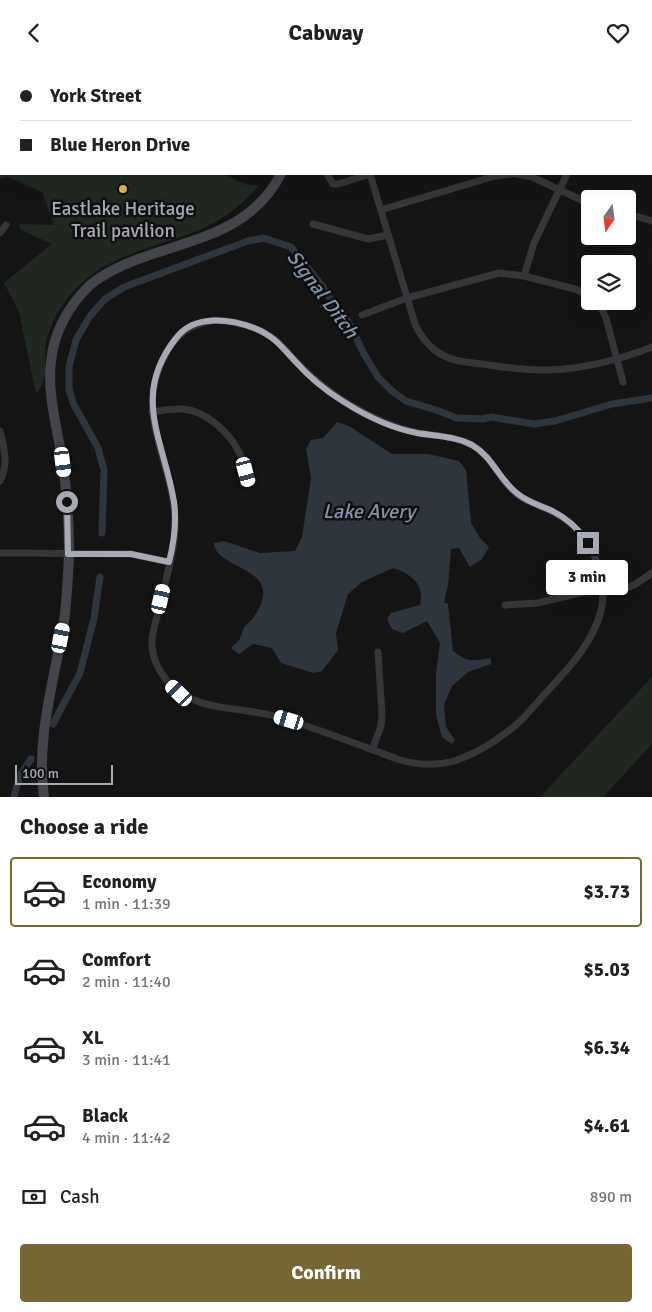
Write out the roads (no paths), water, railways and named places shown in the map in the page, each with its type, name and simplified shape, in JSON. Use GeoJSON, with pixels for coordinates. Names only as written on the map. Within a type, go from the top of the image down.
{"type":"FeatureCollection","features":[{"type":"Feature","properties":{"kind":"street"},"geometry":{"type":"LineString","coordinates":[[44,797],[42,749],[46,713],[63,626],[68,554],[67,502],[50,373],[56,338],[65,317],[78,298],[90,286],[116,268],[218,231],[248,215],[269,193],[280,175]]}},
{"type":"Feature","properties":{"kind":"street"},"geometry":{"type":"LineString","coordinates":[[328,175],[333,184],[338,184],[367,175]]}},
{"type":"Feature","properties":{"kind":"street"},"geometry":{"type":"LineString","coordinates":[[370,175],[415,324],[425,342],[441,355],[452,360],[535,370],[550,370],[576,368],[652,347]]}},
{"type":"Feature","properties":{"kind":"street"},"geometry":{"type":"LineString","coordinates":[[381,210],[485,176],[498,175]]}},
{"type":"Feature","properties":{"kind":"street"},"geometry":{"type":"LineString","coordinates":[[521,175],[532,177],[581,200]]}},
{"type":"Feature","properties":{"kind":"street"},"geometry":{"type":"LineString","coordinates":[[524,276],[534,243],[566,175]]}},
{"type":"Feature","properties":{"kind":"street"},"geometry":{"type":"LineString","coordinates":[[636,216],[652,221]]}},
{"type":"Feature","properties":{"kind":"street"},"geometry":{"type":"LineString","coordinates":[[313,224],[368,239],[388,235]]}},
{"type":"Feature","properties":{"kind":"street"},"geometry":{"type":"LineString","coordinates":[[0,233],[6,225]]}},
{"type":"Feature","properties":{"kind":"street"},"geometry":{"type":"LineString","coordinates":[[362,315],[407,298],[492,274],[524,276],[581,292]]}},
{"type":"Feature","properties":{"kind":"street"},"geometry":{"type":"LineString","coordinates":[[602,310],[606,318],[623,382]]}},
{"type":"Feature","properties":{"kind":"street"},"geometry":{"type":"LineString","coordinates":[[215,320],[230,321],[255,328],[272,337],[325,389],[364,414],[403,429],[455,439],[470,444],[483,452],[518,495],[551,510],[567,520],[582,535],[593,551],[600,567],[603,590],[598,618],[593,631],[561,676],[511,729],[472,753],[446,763],[427,765],[409,763],[275,716],[199,703],[179,693],[164,678],[157,666],[152,644],[175,529],[169,479],[152,412],[152,393],[155,379],[169,347],[179,335],[202,322],[215,320]]}},
{"type":"Feature","properties":{"kind":"street"},"geometry":{"type":"LineString","coordinates":[[152,412],[188,410],[217,425],[234,443],[240,453],[248,482]]}},
{"type":"Feature","properties":{"kind":"street"},"geometry":{"type":"LineString","coordinates":[[0,431],[6,463],[0,481]]}},
{"type":"Feature","properties":{"kind":"street"},"geometry":{"type":"LineString","coordinates":[[0,553],[131,554],[169,562]]}},
{"type":"Feature","properties":{"kind":"street"},"geometry":{"type":"LineString","coordinates":[[504,605],[538,603],[566,595],[603,590],[615,591],[627,588],[652,573]]}},
{"type":"Feature","properties":{"kind":"street"},"geometry":{"type":"LineString","coordinates":[[372,750],[381,726],[382,714],[378,652]]}},
{"type":"Feature","properties":{"kind":"water","name":"Lake Avery"},"geometry":{"type":"Polygon","coordinates":[[[337,422],[349,426],[392,454],[428,454],[459,461],[466,470],[471,523],[480,538],[489,547],[482,559],[470,567],[459,548],[451,549],[448,585],[444,602],[448,604],[453,651],[463,658],[471,660],[491,658],[491,664],[468,672],[452,686],[444,705],[446,727],[455,740],[452,744],[442,737],[436,715],[436,673],[440,643],[427,621],[403,633],[392,629],[387,619],[391,613],[420,605],[421,598],[418,586],[411,577],[400,570],[393,568],[362,582],[348,594],[336,633],[338,650],[322,671],[313,673],[281,663],[272,648],[253,644],[239,654],[231,648],[239,640],[245,626],[253,618],[262,601],[263,588],[257,579],[217,552],[214,543],[224,541],[260,553],[295,551],[302,537],[311,478],[306,449],[311,440],[323,438],[337,422]]]}},
{"type":"Feature","properties":{"kind":"waterway","name":"Signal Ditch"},"geometry":{"type":"LineString","coordinates":[[102,533],[104,470],[98,448],[73,403],[69,389],[69,367],[76,340],[90,316],[105,299],[124,287],[248,241],[264,238],[291,247],[323,287],[338,312],[348,321],[378,377],[392,391],[406,401],[457,418],[483,419],[491,417],[534,424],[555,421],[612,404],[652,398]]}},
{"type":"Feature","properties":{"kind":"waterway","name":"Signal Ditch"},"geometry":{"type":"LineString","coordinates":[[53,724],[80,673],[94,618],[100,577]]}},
{"type":"Feature","properties":{"kind":"waterway","name":"Signal Ditch"},"geometry":{"type":"LineString","coordinates":[[14,797],[19,777],[31,759]]}},
{"type":"Feature","properties":{"kind":"place","name":"Eastlake Heritage Trail pavilion"},"geometry":{"type":"Point","coordinates":[123,189]}}]}
